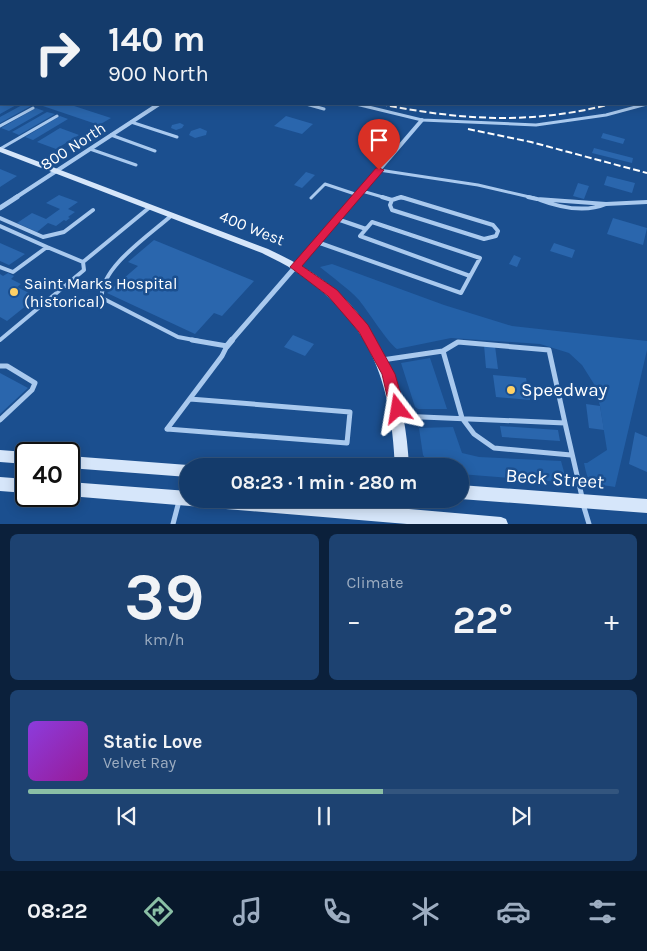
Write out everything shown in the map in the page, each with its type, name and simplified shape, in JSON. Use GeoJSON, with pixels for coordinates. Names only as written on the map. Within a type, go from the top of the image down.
{"type":"FeatureCollection","features":[{"type":"Feature","properties":{"kind":"street","name":"800 North"},"geometry":{"type":"LineString","coordinates":[[0,208],[157,105]]}},
{"type":"Feature","properties":{"kind":"street"},"geometry":{"type":"LineString","coordinates":[[227,346],[422,120]]}},
{"type":"Feature","properties":{"kind":"street","name":"400 West"},"geometry":{"type":"LineString","coordinates":[[0,149],[278,257],[322,284],[343,303],[364,328],[382,360],[388,374],[399,416],[402,458]]}},
{"type":"Feature","properties":{"kind":"street"},"geometry":{"type":"LineString","coordinates":[[0,456],[15,457]]}},
{"type":"Feature","properties":{"kind":"street"},"geometry":{"type":"LineString","coordinates":[[80,463],[179,470]]}},
{"type":"Feature","properties":{"kind":"street"},"geometry":{"type":"LineString","coordinates":[[0,484],[15,485]]}},
{"type":"Feature","properties":{"kind":"street"},"geometry":{"type":"LineString","coordinates":[[80,490],[179,497]]}},
{"type":"Feature","properties":{"kind":"street","name":"Beck Street"},"geometry":{"type":"LineString","coordinates":[[469,493],[647,506]]}},
{"type":"Feature","properties":{"kind":"street"},"geometry":{"type":"LineString","coordinates":[[306,508],[501,524]]}},
{"type":"Feature","properties":{"kind":"street"},"geometry":{"type":"LineString","coordinates":[[402,508],[402,516]]}},
{"type":"Feature","properties":{"kind":"lane"},"geometry":{"type":"LineString","coordinates":[[310,105],[324,109]]}},
{"type":"Feature","properties":{"kind":"lane"},"geometry":{"type":"LineString","coordinates":[[360,105],[422,120],[536,125],[606,115],[643,105]]}},
{"type":"Feature","properties":{"kind":"lane"},"geometry":{"type":"LineString","coordinates":[[0,126],[33,108]]}},
{"type":"Feature","properties":{"kind":"lane"},"geometry":{"type":"LineString","coordinates":[[0,149],[57,116]]}},
{"type":"Feature","properties":{"kind":"lane"},"geometry":{"type":"LineString","coordinates":[[131,122],[177,137]]}},
{"type":"Feature","properties":{"kind":"lane"},"geometry":{"type":"LineString","coordinates":[[111,135],[155,151]]}},
{"type":"Feature","properties":{"kind":"lane"},"geometry":{"type":"LineString","coordinates":[[90,149],[136,165]]}},
{"type":"Feature","properties":{"kind":"lane"},"geometry":{"type":"LineString","coordinates":[[379,170],[478,185],[558,207],[575,209],[597,208],[606,204]]}},
{"type":"Feature","properties":{"kind":"lane"},"geometry":{"type":"LineString","coordinates":[[311,198],[325,184],[392,200],[401,197],[493,225],[498,232],[492,238],[484,239],[392,210],[390,205],[392,200]]}},
{"type":"Feature","properties":{"kind":"lane"},"geometry":{"type":"LineString","coordinates":[[538,200],[606,204],[647,202]]}},
{"type":"Feature","properties":{"kind":"lane"},"geometry":{"type":"LineString","coordinates":[[83,262],[150,207]]}},
{"type":"Feature","properties":{"kind":"lane"},"geometry":{"type":"LineString","coordinates":[[0,218],[43,236],[64,232],[93,210]]}},
{"type":"Feature","properties":{"kind":"lane"},"geometry":{"type":"LineString","coordinates":[[172,215],[114,267],[105,279],[102,298],[178,337],[227,346],[222,356],[167,428],[348,443],[350,412],[190,399]]}},
{"type":"Feature","properties":{"kind":"lane"},"geometry":{"type":"LineString","coordinates":[[337,219],[366,229]]}},
{"type":"Feature","properties":{"kind":"lane"},"geometry":{"type":"LineString","coordinates":[[317,242],[461,292],[470,276],[480,258],[372,222],[360,236],[470,276]]}},
{"type":"Feature","properties":{"kind":"lane"},"geometry":{"type":"LineString","coordinates":[[0,226],[83,262]]}},
{"type":"Feature","properties":{"kind":"lane"},"geometry":{"type":"LineString","coordinates":[[0,267],[13,272],[47,247]]}},
{"type":"Feature","properties":{"kind":"lane"},"geometry":{"type":"LineString","coordinates":[[0,340],[84,270],[83,262]]}},
{"type":"Feature","properties":{"kind":"lane"},"geometry":{"type":"LineString","coordinates":[[382,360],[443,351],[458,342],[549,350],[571,455],[589,524]]}},
{"type":"Feature","properties":{"kind":"lane"},"geometry":{"type":"LineString","coordinates":[[443,351],[462,418],[474,434],[494,448],[571,455]]}},
{"type":"Feature","properties":{"kind":"lane"},"geometry":{"type":"LineString","coordinates":[[0,366],[7,366],[35,383],[32,390],[0,420]]}},
{"type":"Feature","properties":{"kind":"lane"},"geometry":{"type":"LineString","coordinates":[[399,416],[565,422]]}},
{"type":"Feature","properties":{"kind":"lane"},"geometry":{"type":"LineString","coordinates":[[173,524],[182,508]]}},
{"type":"Feature","properties":{"kind":"shaded area"},"geometry":{"type":"Polygon","coordinates":[[[332,264],[444,305],[512,326],[647,341],[647,350],[615,487],[592,483],[588,477],[584,463],[607,450],[600,406],[594,384],[582,365],[569,353],[540,344],[451,338],[397,349],[359,300],[320,267],[332,264]]]}},
{"type":"Feature","properties":{"kind":"shaded area"},"geometry":{"type":"Polygon","coordinates":[[[430,358],[447,409],[418,409],[415,407],[401,363],[430,358]]]}},
{"type":"Feature","properties":{"kind":"shaded area"},"geometry":{"type":"Polygon","coordinates":[[[453,427],[462,453],[479,457],[561,461],[566,479],[561,482],[469,475],[469,458],[425,458],[419,428],[453,427]]]}},
{"type":"Feature","properties":{"kind":"building"},"geometry":{"type":"Polygon","coordinates":[[[0,105],[16,105],[0,114],[0,105]]]}},
{"type":"Feature","properties":{"kind":"building"},"geometry":{"type":"Polygon","coordinates":[[[22,105],[31,106],[0,123],[0,117],[22,105]]]}},
{"type":"Feature","properties":{"kind":"building"},"geometry":{"type":"Polygon","coordinates":[[[40,105],[71,105],[111,118],[99,125],[40,105]]]}},
{"type":"Feature","properties":{"kind":"building"},"geometry":{"type":"Polygon","coordinates":[[[36,108],[44,111],[9,131],[1,128],[36,108]]]}},
{"type":"Feature","properties":{"kind":"building"},"geometry":{"type":"Polygon","coordinates":[[[47,112],[55,114],[19,135],[12,132],[47,112]]]}},
{"type":"Feature","properties":{"kind":"building"},"geometry":{"type":"Polygon","coordinates":[[[60,116],[68,119],[33,140],[25,137],[60,116]]]}},
{"type":"Feature","properties":{"kind":"building"},"geometry":{"type":"Polygon","coordinates":[[[286,116],[313,124],[302,134],[274,126],[286,116]]]}},
{"type":"Feature","properties":{"kind":"building"},"geometry":{"type":"Polygon","coordinates":[[[180,123],[184,125],[182,128],[176,130],[171,128],[172,125],[180,123]]]}},
{"type":"Feature","properties":{"kind":"building"},"geometry":{"type":"Polygon","coordinates":[[[60,128],[79,135],[56,149],[37,142],[60,128]]]}},
{"type":"Feature","properties":{"kind":"building"},"geometry":{"type":"Polygon","coordinates":[[[200,128],[207,131],[206,135],[195,138],[189,135],[191,131],[200,128]]]}},
{"type":"Feature","properties":{"kind":"building"},"geometry":{"type":"Polygon","coordinates":[[[603,133],[625,139],[623,144],[601,138],[603,133]]]}},
{"type":"Feature","properties":{"kind":"building"},"geometry":{"type":"Polygon","coordinates":[[[594,148],[633,158],[632,163],[592,153],[594,148]]]}},
{"type":"Feature","properties":{"kind":"building"},"geometry":{"type":"Polygon","coordinates":[[[0,169],[17,176],[0,187],[0,169]]]}},
{"type":"Feature","properties":{"kind":"building"},"geometry":{"type":"Polygon","coordinates":[[[306,172],[315,175],[302,188],[294,185],[306,172]]]}},
{"type":"Feature","properties":{"kind":"building"},"geometry":{"type":"Polygon","coordinates":[[[607,176],[635,183],[632,193],[604,185],[607,176]]]}},
{"type":"Feature","properties":{"kind":"building"},"geometry":{"type":"Polygon","coordinates":[[[578,183],[589,186],[584,199],[573,196],[578,183]]]}},
{"type":"Feature","properties":{"kind":"building"},"geometry":{"type":"Polygon","coordinates":[[[59,195],[78,202],[68,209],[75,212],[66,221],[64,220],[56,226],[48,223],[37,232],[17,223],[32,213],[46,219],[60,209],[46,203],[59,195]]]}},
{"type":"Feature","properties":{"kind":"building"},"geometry":{"type":"Polygon","coordinates":[[[613,218],[647,228],[643,245],[607,234],[613,218]]]}},
{"type":"Feature","properties":{"kind":"building"},"geometry":{"type":"Polygon","coordinates":[[[154,240],[254,281],[222,316],[214,313],[195,334],[107,293],[138,266],[128,262],[154,240]]]}},
{"type":"Feature","properties":{"kind":"building"},"geometry":{"type":"Polygon","coordinates":[[[0,243],[25,254],[9,265],[0,261],[0,243]]]}},
{"type":"Feature","properties":{"kind":"building"},"geometry":{"type":"Polygon","coordinates":[[[554,243],[575,250],[572,258],[550,251],[554,243]]]}},
{"type":"Feature","properties":{"kind":"building"},"geometry":{"type":"Polygon","coordinates":[[[514,255],[521,258],[517,267],[509,264],[514,255]]]}},
{"type":"Feature","properties":{"kind":"building","name":"Saint Marks Hospital (historical)"},"geometry":{"type":"Polygon","coordinates":[[[8,273],[14,276],[11,279],[21,284],[17,287],[37,297],[7,321],[0,317],[0,274],[3,276],[8,273]]]}},
{"type":"Feature","properties":{"kind":"building"},"geometry":{"type":"Polygon","coordinates":[[[293,335],[314,344],[305,356],[284,347],[293,335]]]}},
{"type":"Feature","properties":{"kind":"building"},"geometry":{"type":"Polygon","coordinates":[[[484,345],[495,346],[498,369],[486,368],[484,345]]]}},
{"type":"Feature","properties":{"kind":"building"},"geometry":{"type":"Polygon","coordinates":[[[0,373],[28,388],[0,414],[0,373]]]}},
{"type":"Feature","properties":{"kind":"building"},"geometry":{"type":"Polygon","coordinates":[[[493,375],[526,378],[530,400],[496,397],[493,375]]]}},
{"type":"Feature","properties":{"kind":"building"},"geometry":{"type":"Polygon","coordinates":[[[586,404],[600,406],[604,430],[589,428],[586,404]]]}},
{"type":"Feature","properties":{"kind":"building"},"geometry":{"type":"Polygon","coordinates":[[[500,426],[558,430],[560,441],[502,437],[500,426]]]}},
{"type":"Feature","properties":{"kind":"building"},"geometry":{"type":"Polygon","coordinates":[[[635,432],[647,437],[647,472],[629,464],[635,432]]]}},
{"type":"Feature","properties":{"kind":"railway"},"geometry":{"type":"LineString","coordinates":[[386,105],[439,114],[496,118],[552,115],[607,105]]}},
{"type":"Feature","properties":{"kind":"railway"},"geometry":{"type":"LineString","coordinates":[[468,129],[531,142],[647,173]]}},
{"type":"Feature","properties":{"kind":"place","name":"Saint Marks Hospital (historical)"},"geometry":{"type":"Point","coordinates":[14,292]}},
{"type":"Feature","properties":{"kind":"place","name":"Speedway"},"geometry":{"type":"Point","coordinates":[511,390]}},
{"type":"Feature","properties":{"kind":"route"},"geometry":{"type":"LineString","coordinates":[[379,170],[295,267],[310,275],[333,293],[364,328],[388,374],[398,409]]}}]}
